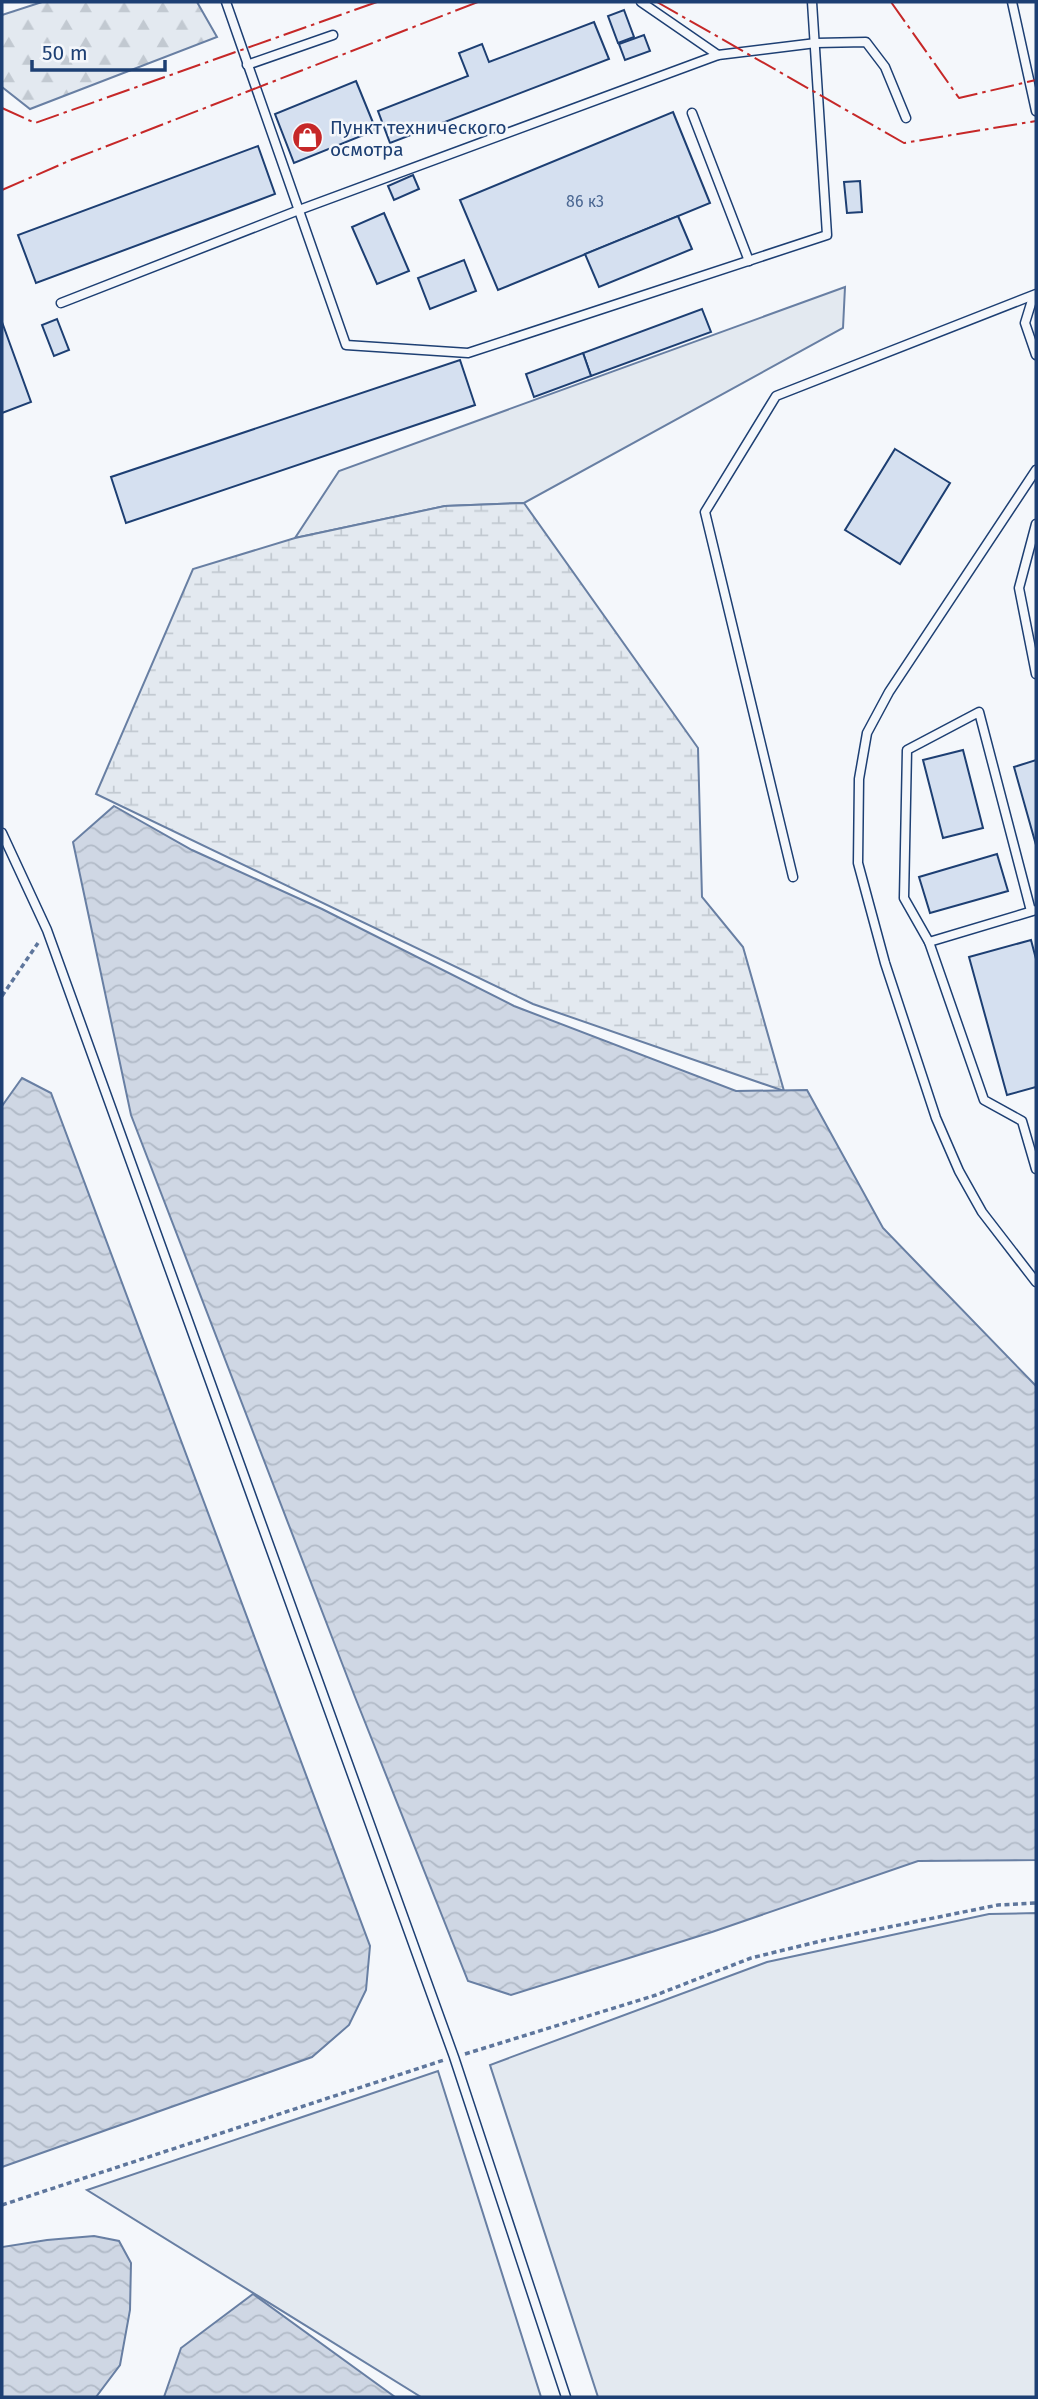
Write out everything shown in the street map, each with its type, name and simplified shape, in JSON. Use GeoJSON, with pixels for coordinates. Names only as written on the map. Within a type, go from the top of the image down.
{"type":"FeatureCollection","features":[{"type":"Feature","properties":{"kind":"lane"},"geometry":{"type":"LineString","coordinates":[[226,2],[346,345],[468,353],[827,235],[812,2]]}},
{"type":"Feature","properties":{"kind":"lane"},"geometry":{"type":"LineString","coordinates":[[641,2],[718,55]]}},
{"type":"Feature","properties":{"kind":"lane"},"geometry":{"type":"LineString","coordinates":[[1012,2],[1036,111]]}},
{"type":"Feature","properties":{"kind":"lane"},"geometry":{"type":"LineString","coordinates":[[247,65],[333,35]]}},
{"type":"Feature","properties":{"kind":"lane"},"geometry":{"type":"LineString","coordinates":[[61,303],[299,210],[718,55],[816,43],[866,42],[885,67],[906,118]]}},
{"type":"Feature","properties":{"kind":"lane"},"geometry":{"type":"LineString","coordinates":[[692,113],[749,261]]}},
{"type":"Feature","properties":{"kind":"lane"},"geometry":{"type":"LineString","coordinates":[[1035,296],[1025,323],[1036,355]]}},
{"type":"Feature","properties":{"kind":"lane"},"geometry":{"type":"LineString","coordinates":[[793,877],[705,512],[776,396],[1035,296]]}},
{"type":"Feature","properties":{"kind":"lane"},"geometry":{"type":"LineString","coordinates":[[1036,470],[889,692],[867,733],[859,779],[858,863],[885,963],[936,1118],[959,1171],[982,1212],[1036,1282]]}},
{"type":"Feature","properties":{"kind":"lane"},"geometry":{"type":"LineString","coordinates":[[1036,524],[1019,588],[1036,674]]}},
{"type":"Feature","properties":{"kind":"lane"},"geometry":{"type":"LineString","coordinates":[[929,942],[1033,911],[979,712],[907,750],[904,898],[929,942],[984,1100],[1022,1121],[1036,1168]]}},
{"type":"Feature","properties":{"kind":"lane"},"geometry":{"type":"LineString","coordinates":[[2,833],[47,930],[454,2057],[566,2397]]}},
{"type":"Feature","properties":{"kind":"path"},"geometry":{"type":"LineString","coordinates":[[2,996],[47,930]]}},
{"type":"Feature","properties":{"kind":"path"},"geometry":{"type":"LineString","coordinates":[[2,2205],[454,2057],[656,1995],[751,1958],[825,1940],[985,1908],[1036,1903]]}},
{"type":"Feature","properties":{"kind":"green space"},"geometry":{"type":"Polygon","coordinates":[[[42,2],[197,2],[217,37],[30,109],[2,87],[2,15],[42,2]]]}},
{"type":"Feature","properties":{"kind":"green space"},"geometry":{"type":"Polygon","coordinates":[[[845,287],[843,328],[524,503],[445,506],[295,538],[339,471],[845,287]]]}},
{"type":"Feature","properties":{"kind":"green space"},"geometry":{"type":"Polygon","coordinates":[[[524,503],[698,748],[702,897],[743,947],[784,1091],[533,1004],[96,794],[193,569],[295,538],[445,506],[524,503]]]}},
{"type":"Feature","properties":{"kind":"green space"},"geometry":{"type":"Polygon","coordinates":[[[1036,1913],[1036,2397],[598,2397],[490,2065],[767,1962],[989,1914],[1036,1913]]]}},
{"type":"Feature","properties":{"kind":"green space"},"geometry":{"type":"Polygon","coordinates":[[[438,2071],[541,2397],[421,2397],[87,2190],[438,2071]]]}},
{"type":"Feature","properties":{"kind":"water"},"geometry":{"type":"Polygon","coordinates":[[[114,806],[192,850],[322,909],[514,1006],[736,1091],[807,1090],[883,1228],[1036,1386],[1036,1860],[918,1861],[712,1932],[511,1995],[468,1981],[355,1697],[131,1115],[73,842],[114,806]]]}},
{"type":"Feature","properties":{"kind":"water"},"geometry":{"type":"Polygon","coordinates":[[[22,1078],[51,1093],[370,1946],[366,1990],[349,2025],[312,2057],[2,2167],[2,1106],[22,1078]]]}},
{"type":"Feature","properties":{"kind":"water"},"geometry":{"type":"Polygon","coordinates":[[[94,2236],[119,2241],[131,2263],[130,2310],[120,2365],[96,2397],[2,2397],[2,2247],[94,2236]]]}},
{"type":"Feature","properties":{"kind":"water"},"geometry":{"type":"Polygon","coordinates":[[[253,2294],[395,2397],[164,2397],[181,2348],[253,2294]]]}},
{"type":"Feature","properties":{"kind":"building"},"geometry":{"type":"Polygon","coordinates":[[[624,10],[634,37],[618,43],[608,16],[624,10]]]}},
{"type":"Feature","properties":{"kind":"building"},"geometry":{"type":"Polygon","coordinates":[[[594,22],[609,59],[390,143],[378,111],[468,76],[459,53],[482,44],[489,62],[594,22]]]}},
{"type":"Feature","properties":{"kind":"building"},"geometry":{"type":"Polygon","coordinates":[[[644,35],[650,51],[625,60],[619,44],[644,35]]]}},
{"type":"Feature","properties":{"kind":"building"},"geometry":{"type":"Polygon","coordinates":[[[356,81],[376,130],[294,163],[275,114],[356,81]]]}},
{"type":"Feature","properties":{"kind":"building"},"geometry":{"type":"Polygon","coordinates":[[[673,112],[710,203],[498,290],[460,200],[673,112]]]}},
{"type":"Feature","properties":{"kind":"building"},"geometry":{"type":"Polygon","coordinates":[[[258,146],[275,194],[36,283],[18,235],[258,146]]]}},
{"type":"Feature","properties":{"kind":"building"},"geometry":{"type":"Polygon","coordinates":[[[413,175],[419,189],[394,200],[388,186],[413,175]]]}},
{"type":"Feature","properties":{"kind":"building"},"geometry":{"type":"Polygon","coordinates":[[[860,181],[862,212],[847,213],[844,182],[860,181]]]}},
{"type":"Feature","properties":{"kind":"building"},"geometry":{"type":"Polygon","coordinates":[[[384,213],[409,271],[377,284],[352,227],[384,213]]]}},
{"type":"Feature","properties":{"kind":"building"},"geometry":{"type":"Polygon","coordinates":[[[678,216],[692,249],[599,287],[585,254],[678,216]]]}},
{"type":"Feature","properties":{"kind":"building"},"geometry":{"type":"Polygon","coordinates":[[[464,260],[476,291],[430,309],[418,278],[464,260]]]}},
{"type":"Feature","properties":{"kind":"building"},"geometry":{"type":"Polygon","coordinates":[[[702,309],[711,332],[591,376],[583,353],[702,309]]]}},
{"type":"Feature","properties":{"kind":"building"},"geometry":{"type":"Polygon","coordinates":[[[57,319],[69,350],[54,356],[42,325],[57,319]]]}},
{"type":"Feature","properties":{"kind":"building"},"geometry":{"type":"Polygon","coordinates":[[[2,322],[31,402],[2,413],[2,322]]]}},
{"type":"Feature","properties":{"kind":"building"},"geometry":{"type":"Polygon","coordinates":[[[583,353],[591,376],[534,397],[526,374],[583,353]]]}},
{"type":"Feature","properties":{"kind":"building"},"geometry":{"type":"Polygon","coordinates":[[[460,360],[475,405],[126,523],[111,477],[460,360]]]}},
{"type":"Feature","properties":{"kind":"building"},"geometry":{"type":"Polygon","coordinates":[[[895,449],[950,483],[900,564],[845,530],[895,449]]]}},
{"type":"Feature","properties":{"kind":"building"},"geometry":{"type":"Polygon","coordinates":[[[963,750],[983,828],[943,838],[923,760],[963,750]]]}},
{"type":"Feature","properties":{"kind":"building"},"geometry":{"type":"Polygon","coordinates":[[[1036,760],[1036,845],[1014,767],[1036,760]]]}},
{"type":"Feature","properties":{"kind":"building"},"geometry":{"type":"Polygon","coordinates":[[[997,854],[1008,891],[930,913],[919,877],[997,854]]]}},
{"type":"Feature","properties":{"kind":"building"},"geometry":{"type":"Polygon","coordinates":[[[1031,940],[1036,959],[1036,1087],[1007,1095],[969,957],[1031,940]]]}},
{"type":"Feature","properties":{"kind":"power"},"geometry":{"type":"LineString","coordinates":[[2,108],[35,123],[377,2]]}},
{"type":"Feature","properties":{"kind":"power"},"geometry":{"type":"LineString","coordinates":[[2,190],[71,160],[478,2]]}},
{"type":"Feature","properties":{"kind":"power"},"geometry":{"type":"LineString","coordinates":[[657,2],[904,143],[1036,121]]}},
{"type":"Feature","properties":{"kind":"power"},"geometry":{"type":"LineString","coordinates":[[891,2],[959,98],[1036,80]]}},
{"type":"Feature","properties":{"kind":"place","name":"Пункт технического осмотра"},"geometry":{"type":"Point","coordinates":[307,138]}}]}
